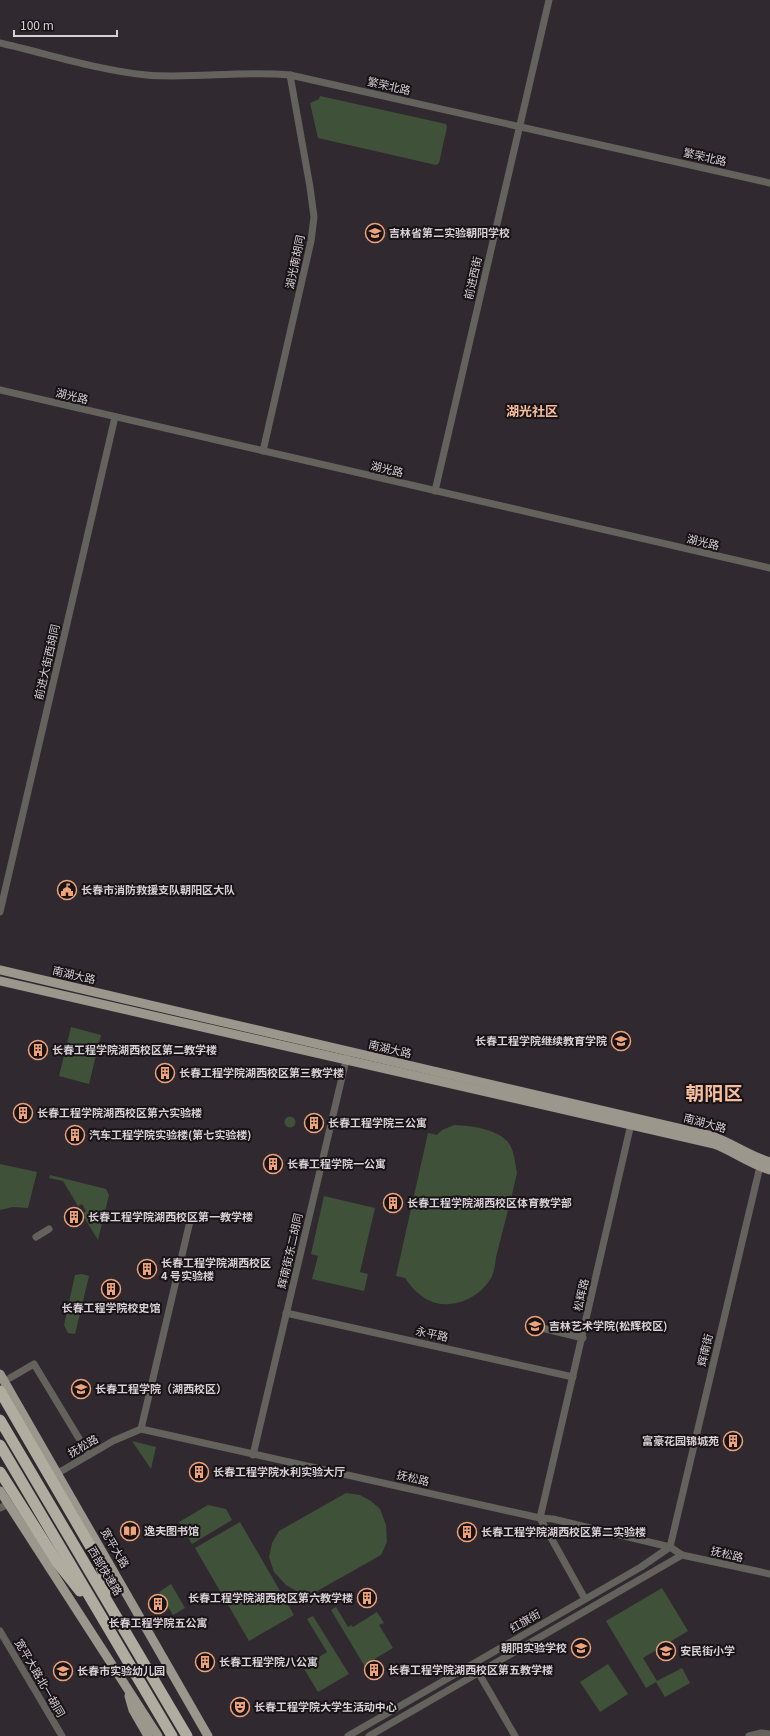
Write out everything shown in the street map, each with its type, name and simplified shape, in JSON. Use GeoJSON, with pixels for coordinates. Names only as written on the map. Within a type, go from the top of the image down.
{"type":"FeatureCollection","features":[{"type":"Feature","properties":{"kind":"highway"},"geometry":{"type":"LineString","coordinates":[[0,1391],[100,1563],[103,1573],[106,1599]]}},
{"type":"Feature","properties":{"kind":"highway","name":"西部快速路"},"geometry":{"type":"LineString","coordinates":[[0,1420],[187,1736]]}},
{"type":"Feature","properties":{"kind":"highway"},"geometry":{"type":"LineString","coordinates":[[0,1445],[172,1736]]}},
{"type":"Feature","properties":{"kind":"highway"},"geometry":{"type":"LineString","coordinates":[[0,1472],[57,1562],[72,1582],[94,1605]]}},
{"type":"Feature","properties":{"kind":"main road","name":"南湖大路"},"geometry":{"type":"LineString","coordinates":[[0,970],[346,1056],[714,1144],[764,1163]]}},
{"type":"Feature","properties":{"kind":"main road","name":"南湖大路"},"geometry":{"type":"LineString","coordinates":[[0,981],[712,1136],[729,1142],[764,1163],[770,1170]]}},
{"type":"Feature","properties":{"kind":"main road","name":"宽平大路"},"geometry":{"type":"LineString","coordinates":[[0,1374],[208,1736]]}},
{"type":"Feature","properties":{"kind":"main road"},"geometry":{"type":"LineString","coordinates":[[0,1491],[4,1506],[158,1736]]}},
{"type":"Feature","properties":{"kind":"main road"},"geometry":{"type":"LineString","coordinates":[[126,1687],[133,1710],[148,1736]]}},
{"type":"Feature","properties":{"kind":"street","name":"前进西街"},"geometry":{"type":"LineString","coordinates":[[435,491],[549,0]]}},
{"type":"Feature","properties":{"kind":"street","name":"繁荣北路"},"geometry":{"type":"LineString","coordinates":[[0,43],[108,68],[146,74],[193,76],[266,73],[290,75],[770,183]]}},
{"type":"Feature","properties":{"kind":"street","name":"湖光南胡同"},"geometry":{"type":"LineString","coordinates":[[263,451],[311,241],[314,217],[290,75]]}},
{"type":"Feature","properties":{"kind":"street","name":"湖光路"},"geometry":{"type":"LineString","coordinates":[[0,390],[770,568]]}},
{"type":"Feature","properties":{"kind":"street","name":"前进大街西胡同"},"geometry":{"type":"LineString","coordinates":[[0,912],[115,417]]}},
{"type":"Feature","properties":{"kind":"street","name":"辉南街东二胡同"},"geometry":{"type":"LineString","coordinates":[[253,1455],[286,1313],[292,1302],[346,1056]]}},
{"type":"Feature","properties":{"kind":"street","name":"松辉路"},"geometry":{"type":"LineString","coordinates":[[540,1518],[583,1338],[631,1124]]}},
{"type":"Feature","properties":{"kind":"street","name":"辉南街"},"geometry":{"type":"LineString","coordinates":[[670,1546],[764,1163]]}},
{"type":"Feature","properties":{"kind":"street"},"geometry":{"type":"LineString","coordinates":[[141,1429],[191,1217]]}},
{"type":"Feature","properties":{"kind":"street"},"geometry":{"type":"LineString","coordinates":[[36,1237],[49,1229]]}},
{"type":"Feature","properties":{"kind":"street","name":"永平路"},"geometry":{"type":"LineString","coordinates":[[286,1313],[574,1376]]}},
{"type":"Feature","properties":{"kind":"street"},"geometry":{"type":"LineString","coordinates":[[529,1325],[583,1338]]}},
{"type":"Feature","properties":{"kind":"street"},"geometry":{"type":"LineString","coordinates":[[10,1378],[34,1364],[89,1455]]}},
{"type":"Feature","properties":{"kind":"street","name":"抚松路"},"geometry":{"type":"LineString","coordinates":[[58,1473],[113,1441],[141,1429],[540,1518],[553,1518],[670,1546],[682,1555],[770,1574]]}},
{"type":"Feature","properties":{"kind":"street"},"geometry":{"type":"LineString","coordinates":[[540,1518],[585,1599]]}},
{"type":"Feature","properties":{"kind":"street","name":"红旗街"},"geometry":{"type":"LineString","coordinates":[[348,1736],[641,1567],[670,1546]]}},
{"type":"Feature","properties":{"kind":"street","name":"红旗街"},"geometry":{"type":"LineString","coordinates":[[369,1736],[682,1555]]}},
{"type":"Feature","properties":{"kind":"street","name":"宽平大路北一胡同"},"geometry":{"type":"LineString","coordinates":[[0,1630],[62,1736]]}},
{"type":"Feature","properties":{"kind":"street"},"geometry":{"type":"LineString","coordinates":[[478,1672],[515,1736]]}},
{"type":"Feature","properties":{"kind":"street"},"geometry":{"type":"LineString","coordinates":[[748,1736],[761,1733],[770,1734]]}},
{"type":"Feature","properties":{"kind":"green space"},"geometry":{"type":"Polygon","coordinates":[[[320,96],[446,124],[447,127],[439,163],[436,165],[318,138],[310,103],[319,99],[320,96]]]}},
{"type":"Feature","properties":{"kind":"green space"},"geometry":{"type":"Polygon","coordinates":[[[71,1027],[101,1035],[89,1084],[59,1076],[71,1027]]]}},
{"type":"Feature","properties":{"kind":"green space"},"geometry":{"type":"Polygon","coordinates":[[[290,1116],[294,1118],[296,1122],[294,1126],[290,1128],[286,1126],[284,1122],[286,1118],[290,1116]]]}},
{"type":"Feature","properties":{"kind":"green space"},"geometry":{"type":"Polygon","coordinates":[[[454,1125],[482,1128],[502,1137],[507,1141],[511,1148],[517,1173],[492,1277],[482,1289],[473,1296],[456,1303],[443,1304],[424,1298],[405,1278],[396,1276],[428,1133],[437,1135],[442,1130],[454,1125]]]}},
{"type":"Feature","properties":{"kind":"green space"},"geometry":{"type":"Polygon","coordinates":[[[0,1164],[37,1172],[28,1208],[13,1207],[0,1210],[0,1164]]]}},
{"type":"Feature","properties":{"kind":"green space"},"geometry":{"type":"Polygon","coordinates":[[[50,1175],[106,1189],[109,1195],[98,1240],[82,1214],[86,1211],[82,1204],[78,1206],[63,1181],[49,1178],[50,1175]]]}},
{"type":"Feature","properties":{"kind":"green space"},"geometry":{"type":"Polygon","coordinates":[[[324,1196],[375,1208],[360,1272],[368,1274],[364,1291],[312,1279],[318,1256],[311,1254],[324,1196]]]}},
{"type":"Feature","properties":{"kind":"green space"},"geometry":{"type":"Polygon","coordinates":[[[82,1274],[89,1276],[75,1334],[68,1333],[64,1325],[75,1275],[82,1274]]]}},
{"type":"Feature","properties":{"kind":"green space"},"geometry":{"type":"Polygon","coordinates":[[[132,1441],[156,1447],[151,1469],[132,1441]]]}},
{"type":"Feature","properties":{"kind":"green space"},"geometry":{"type":"Polygon","coordinates":[[[346,1493],[360,1495],[371,1501],[380,1509],[386,1525],[387,1542],[381,1555],[312,1594],[298,1592],[286,1585],[274,1572],[269,1557],[272,1543],[279,1531],[346,1493]]]}},
{"type":"Feature","properties":{"kind":"green space"},"geometry":{"type":"Polygon","coordinates":[[[208,1505],[226,1509],[232,1520],[192,1544],[179,1522],[208,1505]]]}},
{"type":"Feature","properties":{"kind":"green space"},"geometry":{"type":"Polygon","coordinates":[[[240,1522],[294,1615],[249,1641],[195,1548],[240,1522]]]}},
{"type":"Feature","properties":{"kind":"green space"},"geometry":{"type":"Polygon","coordinates":[[[171,1584],[185,1608],[173,1615],[159,1592],[171,1584]]]}},
{"type":"Feature","properties":{"kind":"green space"},"geometry":{"type":"Polygon","coordinates":[[[662,1588],[688,1631],[643,1658],[657,1681],[682,1668],[690,1683],[665,1697],[656,1682],[646,1688],[606,1621],[662,1588]]]}},
{"type":"Feature","properties":{"kind":"green space"},"geometry":{"type":"Polygon","coordinates":[[[336,1607],[348,1627],[351,1625],[353,1627],[377,1612],[384,1623],[379,1625],[393,1648],[364,1665],[331,1610],[336,1607]]]}},
{"type":"Feature","properties":{"kind":"green space"},"geometry":{"type":"Polygon","coordinates":[[[313,1616],[349,1674],[318,1692],[303,1667],[327,1652],[307,1619],[313,1616]]]}},
{"type":"Feature","properties":{"kind":"green space"},"geometry":{"type":"Polygon","coordinates":[[[608,1664],[628,1694],[600,1712],[580,1682],[608,1664]]]}},
{"type":"Feature","properties":{"kind":"place","name":"吉林省第二实验朝阳学校"},"geometry":{"type":"Point","coordinates":[375,233]}},
{"type":"Feature","properties":{"kind":"place","name":"长春市消防救援支队朝阳区大队"},"geometry":{"type":"Point","coordinates":[67,890]}},
{"type":"Feature","properties":{"kind":"place","name":"长春工程学院继续教育学院"},"geometry":{"type":"Point","coordinates":[621,1041]}},
{"type":"Feature","properties":{"kind":"place","name":"长春工程学院湖西校区第二教学楼"},"geometry":{"type":"Point","coordinates":[38,1050]}},
{"type":"Feature","properties":{"kind":"place","name":"长春工程学院湖西校区第三教学楼"},"geometry":{"type":"Point","coordinates":[165,1073]}},
{"type":"Feature","properties":{"kind":"place","name":"长春工程学院湖西校区第六实验楼"},"geometry":{"type":"Point","coordinates":[23,1113]}},
{"type":"Feature","properties":{"kind":"place","name":"长春工程学院三公寓"},"geometry":{"type":"Point","coordinates":[314,1123]}},
{"type":"Feature","properties":{"kind":"place","name":"汽车工程学院实验楼(第七实验楼)"},"geometry":{"type":"Point","coordinates":[75,1135]}},
{"type":"Feature","properties":{"kind":"place","name":"长春工程学院一公寓"},"geometry":{"type":"Point","coordinates":[273,1164]}},
{"type":"Feature","properties":{"kind":"place","name":"长春工程学院湖西校区体育教学部"},"geometry":{"type":"Point","coordinates":[393,1203]}},
{"type":"Feature","properties":{"kind":"place","name":"长春工程学院湖西校区第一教学楼"},"geometry":{"type":"Point","coordinates":[74,1217]}},
{"type":"Feature","properties":{"kind":"place","name":"长春工程学院湖西校区 4 号实验楼"},"geometry":{"type":"Point","coordinates":[147,1269]}},
{"type":"Feature","properties":{"kind":"place","name":"长春工程学院校史馆"},"geometry":{"type":"Point","coordinates":[111,1289]}},
{"type":"Feature","properties":{"kind":"place","name":"吉林艺术学院(松辉校区)"},"geometry":{"type":"Point","coordinates":[535,1326]}},
{"type":"Feature","properties":{"kind":"place","name":"长春工程学院（湖西校区）"},"geometry":{"type":"Point","coordinates":[81,1389]}},
{"type":"Feature","properties":{"kind":"place","name":"富豪花园锦城苑"},"geometry":{"type":"Point","coordinates":[733,1441]}},
{"type":"Feature","properties":{"kind":"place","name":"长春工程学院水利实验大厅"},"geometry":{"type":"Point","coordinates":[199,1472]}},
{"type":"Feature","properties":{"kind":"place","name":"逸夫图书馆"},"geometry":{"type":"Point","coordinates":[130,1531]}},
{"type":"Feature","properties":{"kind":"place","name":"长春工程学院湖西校区第二实验楼"},"geometry":{"type":"Point","coordinates":[467,1532]}},
{"type":"Feature","properties":{"kind":"place","name":"长春工程学院湖西校区第六教学楼"},"geometry":{"type":"Point","coordinates":[367,1598]}},
{"type":"Feature","properties":{"kind":"place","name":"长春工程学院五公寓"},"geometry":{"type":"Point","coordinates":[158,1604]}},
{"type":"Feature","properties":{"kind":"place","name":"朝阳实验学校"},"geometry":{"type":"Point","coordinates":[581,1648]}},
{"type":"Feature","properties":{"kind":"place","name":"安民街小学"},"geometry":{"type":"Point","coordinates":[666,1651]}},
{"type":"Feature","properties":{"kind":"place","name":"长春工程学院八公寓"},"geometry":{"type":"Point","coordinates":[205,1662]}},
{"type":"Feature","properties":{"kind":"place","name":"长春工程学院湖西校区第五教学楼"},"geometry":{"type":"Point","coordinates":[374,1670]}},
{"type":"Feature","properties":{"kind":"place","name":"长春市实验幼儿园"},"geometry":{"type":"Point","coordinates":[63,1671]}},
{"type":"Feature","properties":{"kind":"place","name":"长春工程学院大学生活动中心"},"geometry":{"type":"Point","coordinates":[240,1707]}},
{"type":"Feature","properties":{"kind":"district","name":"湖光社区"},"geometry":{"type":"Point","coordinates":[532,411]}},
{"type":"Feature","properties":{"kind":"district","name":"朝阳区"},"geometry":{"type":"Point","coordinates":[714,1093]}}]}
